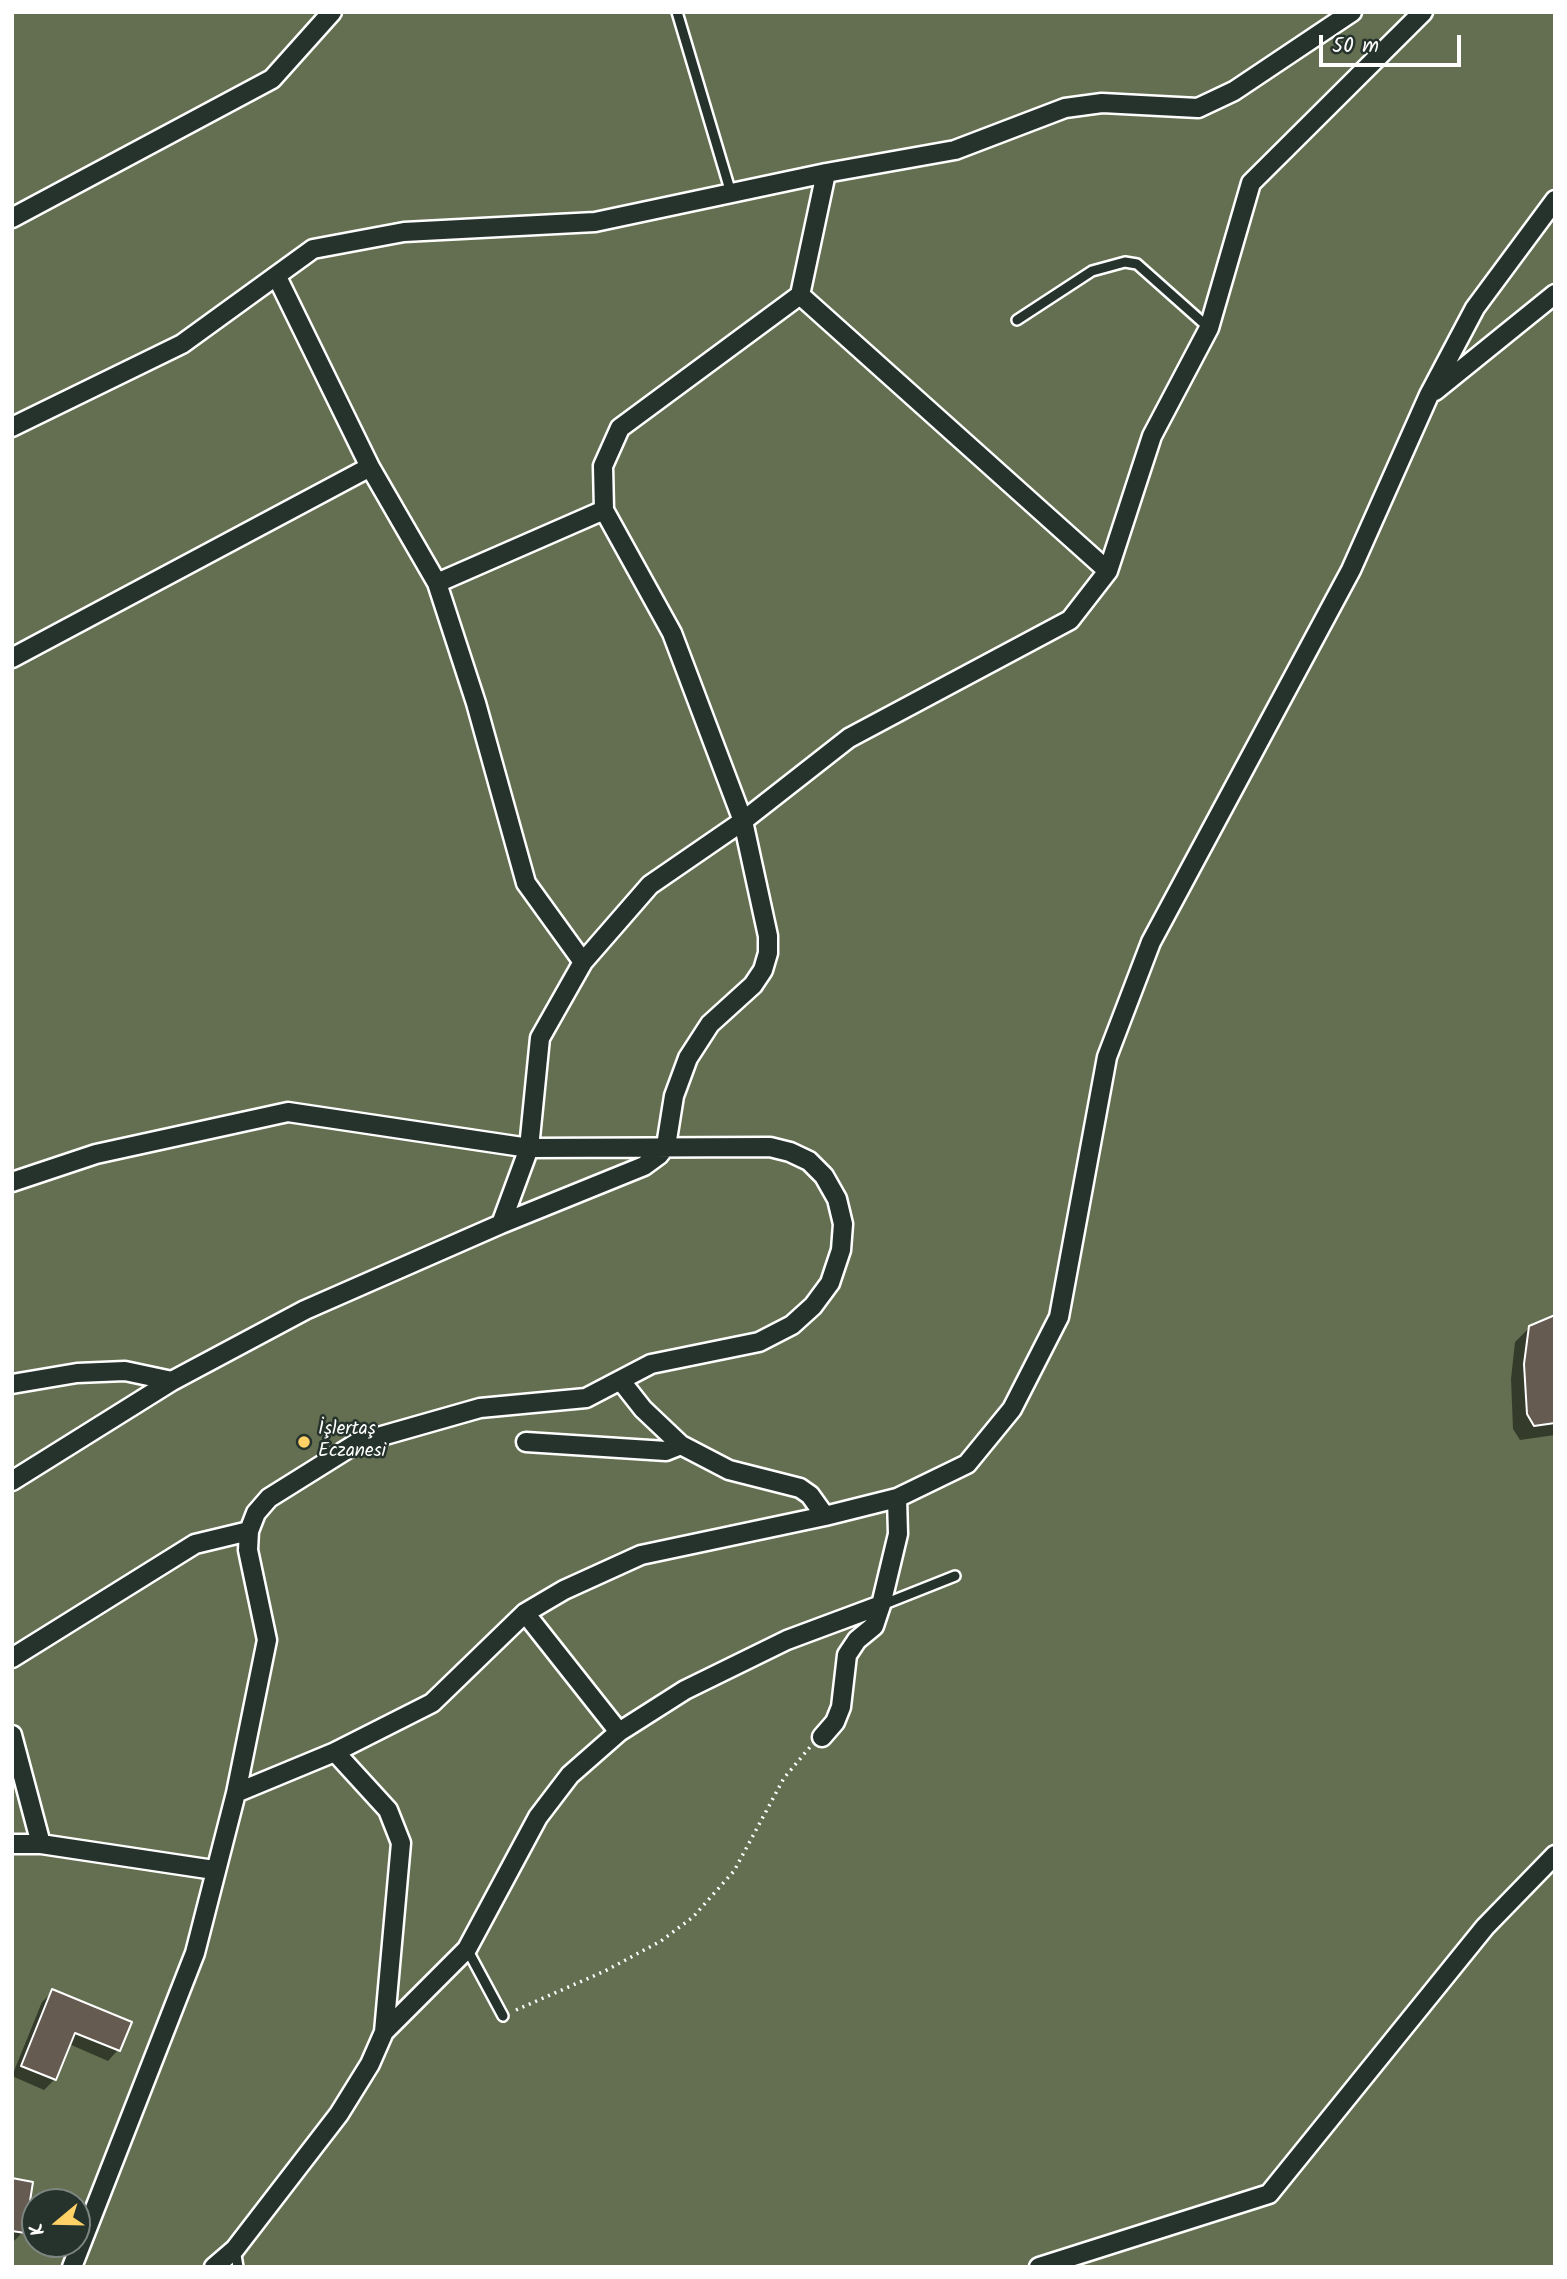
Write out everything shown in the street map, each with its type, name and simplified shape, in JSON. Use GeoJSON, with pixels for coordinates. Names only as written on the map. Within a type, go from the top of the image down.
{"type":"FeatureCollection","features":[{"type":"Feature","properties":{"kind":"street"},"geometry":{"type":"LineString","coordinates":[[12,218],[272,79],[332,12]]}},
{"type":"Feature","properties":{"kind":"street"},"geometry":{"type":"LineString","coordinates":[[12,427],[182,344],[313,249],[404,232],[595,222],[826,173],[954,150],[1065,108],[1102,103],[1198,108],[1234,91],[1352,12]]}},
{"type":"Feature","properties":{"kind":"street"},"geometry":{"type":"LineString","coordinates":[[500,1224],[529,1147],[540,1038],[583,962],[650,885],[743,821],[849,738],[1070,620],[1108,571],[1152,436],[1209,328],[1251,183],[1423,12]]}},
{"type":"Feature","properties":{"kind":"street"},"geometry":{"type":"LineString","coordinates":[[12,1481],[172,1381],[305,1310],[500,1224],[644,1166],[666,1146],[674,1096],[688,1058],[709,1024],[752,985],[763,970],[768,954],[768,936],[743,821],[672,633],[604,510],[603,466],[620,428],[800,295],[826,173]]}},
{"type":"Feature","properties":{"kind":"street"},"geometry":{"type":"LineString","coordinates":[[236,1793],[335,1752],[432,1703],[524,1613],[564,1590],[640,1555],[897,1498],[967,1464],[1012,1409],[1059,1317],[1107,1057],[1151,942],[1352,570],[1429,396],[1475,308],[1555,200]]}},
{"type":"Feature","properties":{"kind":"street"},"geometry":{"type":"LineString","coordinates":[[277,277],[370,467],[437,583],[476,703],[526,883],[583,962]]}},
{"type":"Feature","properties":{"kind":"street"},"geometry":{"type":"LineString","coordinates":[[1429,396],[1555,294]]}},
{"type":"Feature","properties":{"kind":"street"},"geometry":{"type":"LineString","coordinates":[[800,295],[1108,571]]}},
{"type":"Feature","properties":{"kind":"street"},"geometry":{"type":"LineString","coordinates":[[12,658],[370,467]]}},
{"type":"Feature","properties":{"kind":"street"},"geometry":{"type":"LineString","coordinates":[[437,583],[604,510]]}},
{"type":"Feature","properties":{"kind":"street"},"geometry":{"type":"LineString","coordinates":[[12,1182],[96,1154],[288,1112],[529,1147],[770,1147],[809,1161],[824,1176],[837,1199],[843,1224],[841,1250],[830,1283],[813,1306],[792,1325],[759,1342],[651,1364],[586,1398],[480,1408],[357,1443],[269,1498],[256,1513],[249,1531],[248,1550],[267,1640],[236,1793],[214,1870],[195,1953],[77,2264]]}},
{"type":"Feature","properties":{"kind":"street"},"geometry":{"type":"LineString","coordinates":[[12,1384],[77,1373],[125,1371],[172,1381]]}},
{"type":"Feature","properties":{"kind":"street"},"geometry":{"type":"LineString","coordinates":[[621,1381],[643,1409],[681,1445],[729,1470],[800,1488],[810,1495],[825,1516]]}},
{"type":"Feature","properties":{"kind":"street"},"geometry":{"type":"LineString","coordinates":[[526,1442],[660,1451],[681,1445]]}},
{"type":"Feature","properties":{"kind":"street"},"geometry":{"type":"LineString","coordinates":[[822,1737],[835,1722],[841,1707],[847,1655],[857,1640],[874,1626],[881,1605],[898,1534],[897,1498]]}},
{"type":"Feature","properties":{"kind":"street"},"geometry":{"type":"LineString","coordinates":[[12,1658],[195,1544],[249,1531]]}},
{"type":"Feature","properties":{"kind":"street"},"geometry":{"type":"LineString","coordinates":[[214,2267],[237,2258],[354,2093],[384,2032],[467,1948],[548,1801],[570,1774],[619,1732],[685,1690],[788,1640],[881,1605]]}},
{"type":"Feature","properties":{"kind":"street"},"geometry":{"type":"LineString","coordinates":[[524,1613],[619,1732]]}},
{"type":"Feature","properties":{"kind":"street"},"geometry":{"type":"LineString","coordinates":[[12,1735],[41,1844]]}},
{"type":"Feature","properties":{"kind":"street"},"geometry":{"type":"LineString","coordinates":[[335,1752],[388,1810],[401,1843],[384,2032]]}},
{"type":"Feature","properties":{"kind":"street"},"geometry":{"type":"LineString","coordinates":[[12,1844],[41,1844],[214,1870]]}},
{"type":"Feature","properties":{"kind":"street"},"geometry":{"type":"LineString","coordinates":[[1039,2267],[1269,2194],[1485,1927],[1555,1855]]}},
{"type":"Feature","properties":{"kind":"lane"},"geometry":{"type":"LineString","coordinates":[[677,12],[731,193]]}},
{"type":"Feature","properties":{"kind":"lane"},"geometry":{"type":"LineString","coordinates":[[1017,320],[1092,271],[1125,262],[1136,264],[1209,328]]}},
{"type":"Feature","properties":{"kind":"lane"},"geometry":{"type":"LineString","coordinates":[[881,1605],[955,1576]]}},
{"type":"Feature","properties":{"kind":"lane"},"geometry":{"type":"LineString","coordinates":[[467,1948],[503,2016]]}},
{"type":"Feature","properties":{"kind":"path"},"geometry":{"type":"LineString","coordinates":[[503,2016],[605,1971],[661,1941],[693,1917],[734,1871],[784,1778],[822,1737]]}},
{"type":"Feature","properties":{"kind":"green space"},"geometry":{"type":"Polygon","coordinates":[[[12,12],[1555,12],[1555,2267],[12,2267],[12,12]]]}},
{"type":"Feature","properties":{"kind":"building"},"geometry":{"type":"Polygon","coordinates":[[[1555,1315],[1555,1423],[1534,1426],[1527,1414],[1524,1364],[1529,1326],[1555,1315]]]}},
{"type":"Feature","properties":{"kind":"building"},"geometry":{"type":"Polygon","coordinates":[[[52,1989],[132,2022],[120,2051],[75,2033],[56,2080],[21,2066],[52,1989]]]}},
{"type":"Feature","properties":{"kind":"building"},"geometry":{"type":"Polygon","coordinates":[[[12,2178],[33,2182],[32,2188],[21,2188],[21,2232],[12,2231],[12,2178]]]}},
{"type":"Feature","properties":{"kind":"place","name":"İşlertaş Eczanesi"},"geometry":{"type":"Point","coordinates":[304,1442]}}]}
